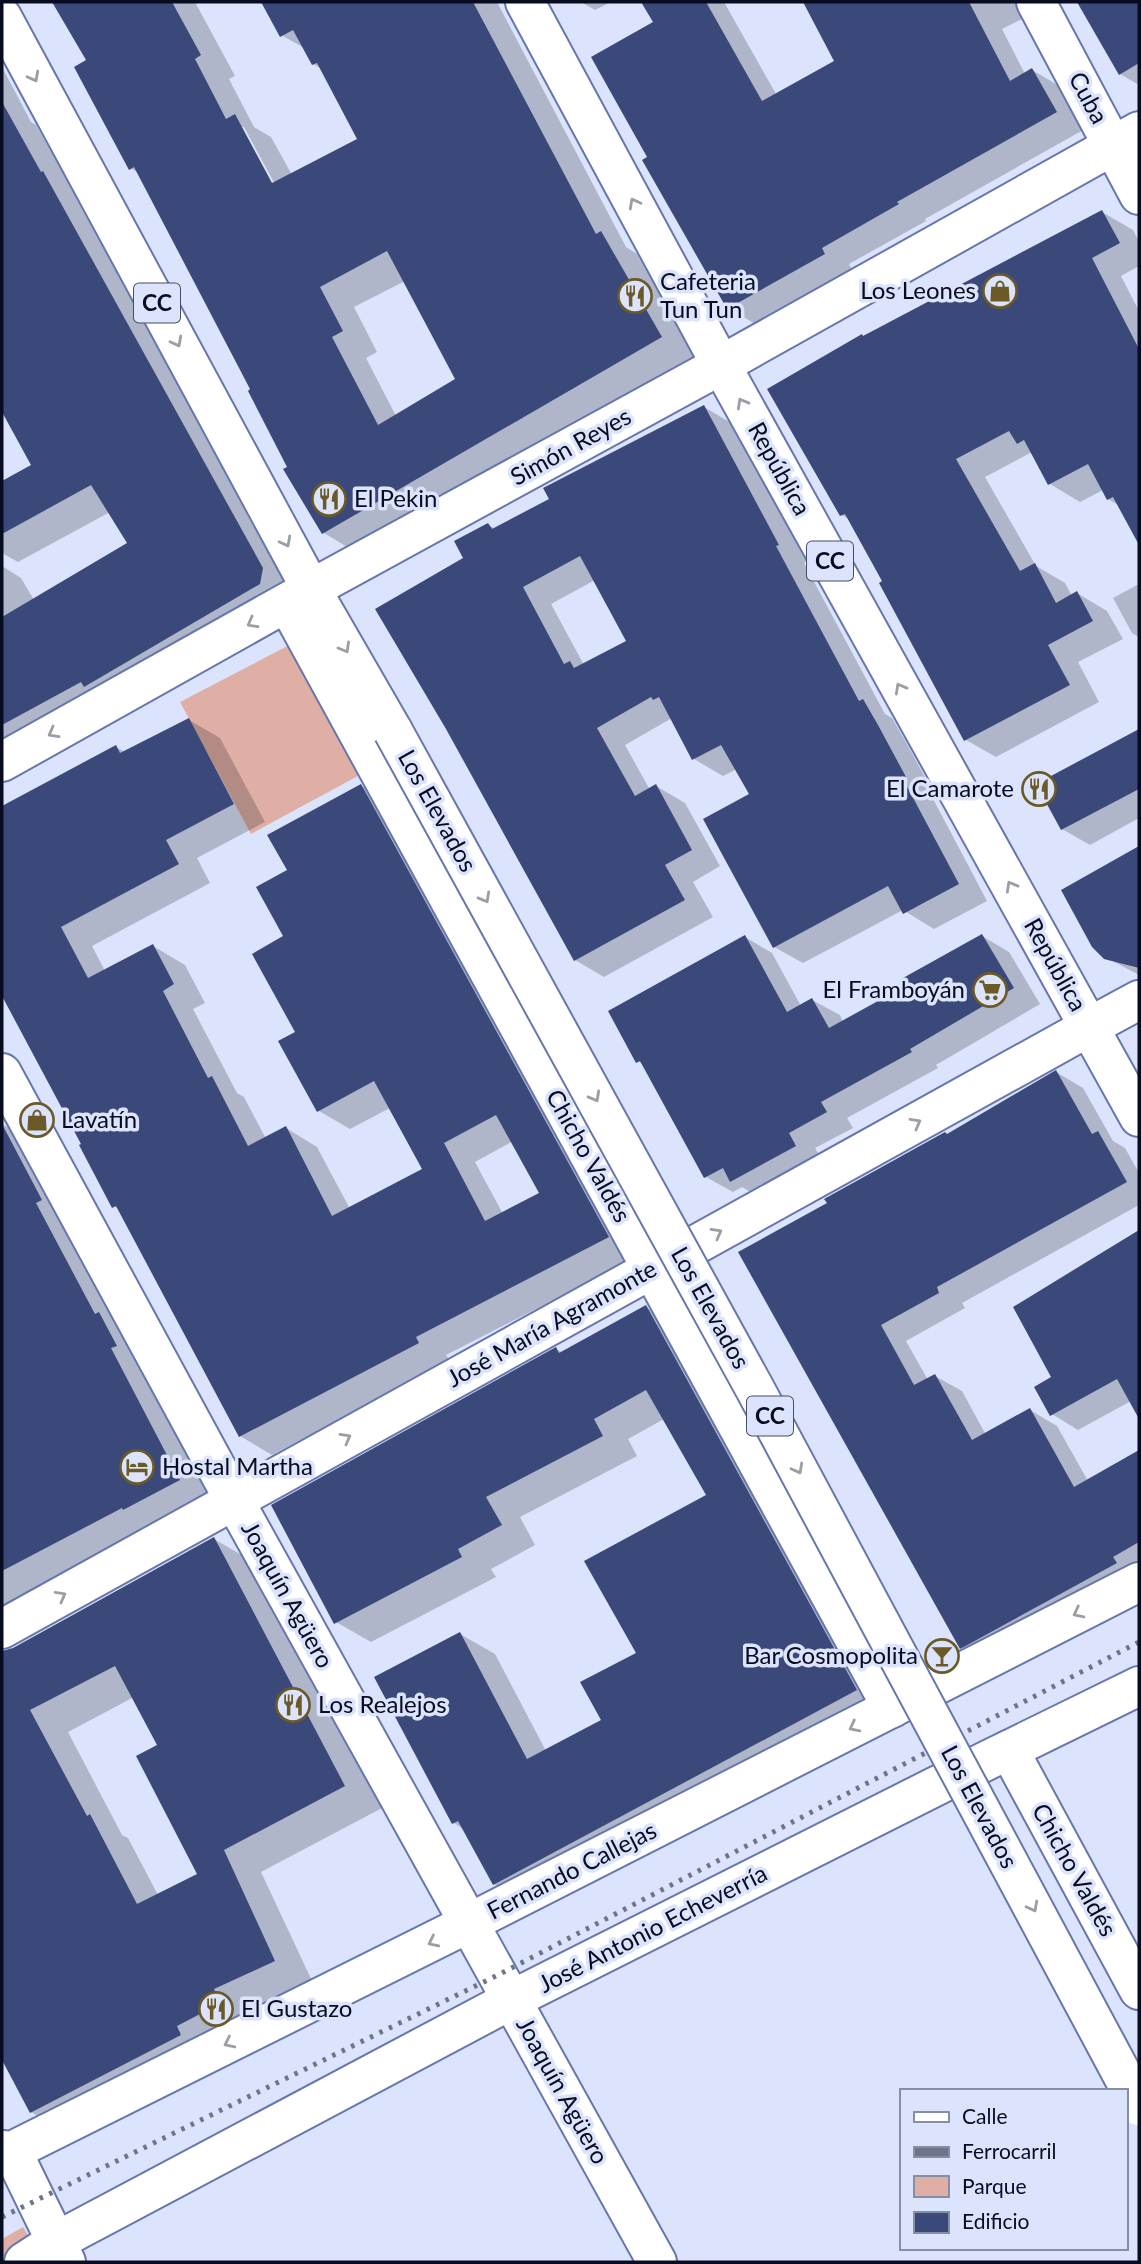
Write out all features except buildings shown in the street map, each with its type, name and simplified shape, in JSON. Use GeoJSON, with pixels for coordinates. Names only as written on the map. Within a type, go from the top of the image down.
{"type":"FeatureCollection","features":[{"type":"Feature","properties":{"kind":"street","name":"República"},"geometry":{"type":"LineString","coordinates":[[525,2],[721,365],[1139,1117]]}},
{"type":"Feature","properties":{"kind":"street","name":"Cuba"},"geometry":{"type":"LineString","coordinates":[[1036,2],[1126,139],[1139,195]]}},
{"type":"Feature","properties":{"kind":"street","name":"CC"},"geometry":{"type":"LineString","coordinates":[[2,17],[299,596]]}},
{"type":"Feature","properties":{"kind":"street","name":"Simón Reyes"},"geometry":{"type":"LineString","coordinates":[[2,762],[1126,139]]}},
{"type":"Feature","properties":{"kind":"street","name":"Los Elevados"},"geometry":{"type":"LineString","coordinates":[[299,596],[393,731],[755,1389],[1139,2106]]}},
{"type":"Feature","properties":{"kind":"street","name":"Chicho Valdés"},"geometry":{"type":"LineString","coordinates":[[299,596],[650,1270],[892,1708]]}},
{"type":"Feature","properties":{"kind":"street","name":"José María Agramonte"},"geometry":{"type":"LineString","coordinates":[[2,1629],[1139,1000]]}},
{"type":"Feature","properties":{"kind":"street","name":"Joaquín Agüero"},"geometry":{"type":"LineString","coordinates":[[2,1073],[234,1500],[657,2262]]}},
{"type":"Feature","properties":{"kind":"street","name":"Fernando Callejas"},"geometry":{"type":"LineString","coordinates":[[7,2151],[469,1923],[1139,1582]]}},
{"type":"Feature","properties":{"kind":"street","name":"José Antonio Echeverría"},"geometry":{"type":"LineString","coordinates":[[24,2262],[61,2252],[511,2000],[1139,1686]]}},
{"type":"Feature","properties":{"kind":"street","name":"Chicho Valdés"},"geometry":{"type":"LineString","coordinates":[[1009,1750],[1139,1990]]}},
{"type":"Feature","properties":{"kind":"street"},"geometry":{"type":"LineString","coordinates":[[7,2151],[61,2252]]}},
{"type":"Feature","properties":{"kind":"green space"},"geometry":{"type":"Polygon","coordinates":[[[297,641],[367,771],[251,834],[180,702],[297,641]]]}},
{"type":"Feature","properties":{"kind":"green space"},"geometry":{"type":"Polygon","coordinates":[[[23,2227],[30,2238],[2,2257],[2,2239],[23,2227]]]}},
{"type":"Feature","properties":{"kind":"railway"},"geometry":{"type":"LineString","coordinates":[[2,2217],[498,1975],[1139,1642]]}},
{"type":"Feature","properties":{"kind":"place","name":"Los Leones"},"geometry":{"type":"Point","coordinates":[1000,291]}},
{"type":"Feature","properties":{"kind":"place","name":"Cafeteria Tun Tun"},"geometry":{"type":"Point","coordinates":[635,296]}},
{"type":"Feature","properties":{"kind":"place","name":"El Pekin"},"geometry":{"type":"Point","coordinates":[329,499]}},
{"type":"Feature","properties":{"kind":"place","name":"El Camarote"},"geometry":{"type":"Point","coordinates":[1039,789]}},
{"type":"Feature","properties":{"kind":"place","name":"El Framboyán"},"geometry":{"type":"Point","coordinates":[990,990]}},
{"type":"Feature","properties":{"kind":"place","name":"Lavatín"},"geometry":{"type":"Point","coordinates":[37,1120]}},
{"type":"Feature","properties":{"kind":"place","name":"Hostal Martha"},"geometry":{"type":"Point","coordinates":[137,1467]}},
{"type":"Feature","properties":{"kind":"place","name":"Bar Cosmopolita"},"geometry":{"type":"Point","coordinates":[942,1656]}},
{"type":"Feature","properties":{"kind":"place","name":"Los Realejos"},"geometry":{"type":"Point","coordinates":[293,1705]}},
{"type":"Feature","properties":{"kind":"place","name":"El Gustazo"},"geometry":{"type":"Point","coordinates":[216,2009]}}]}
